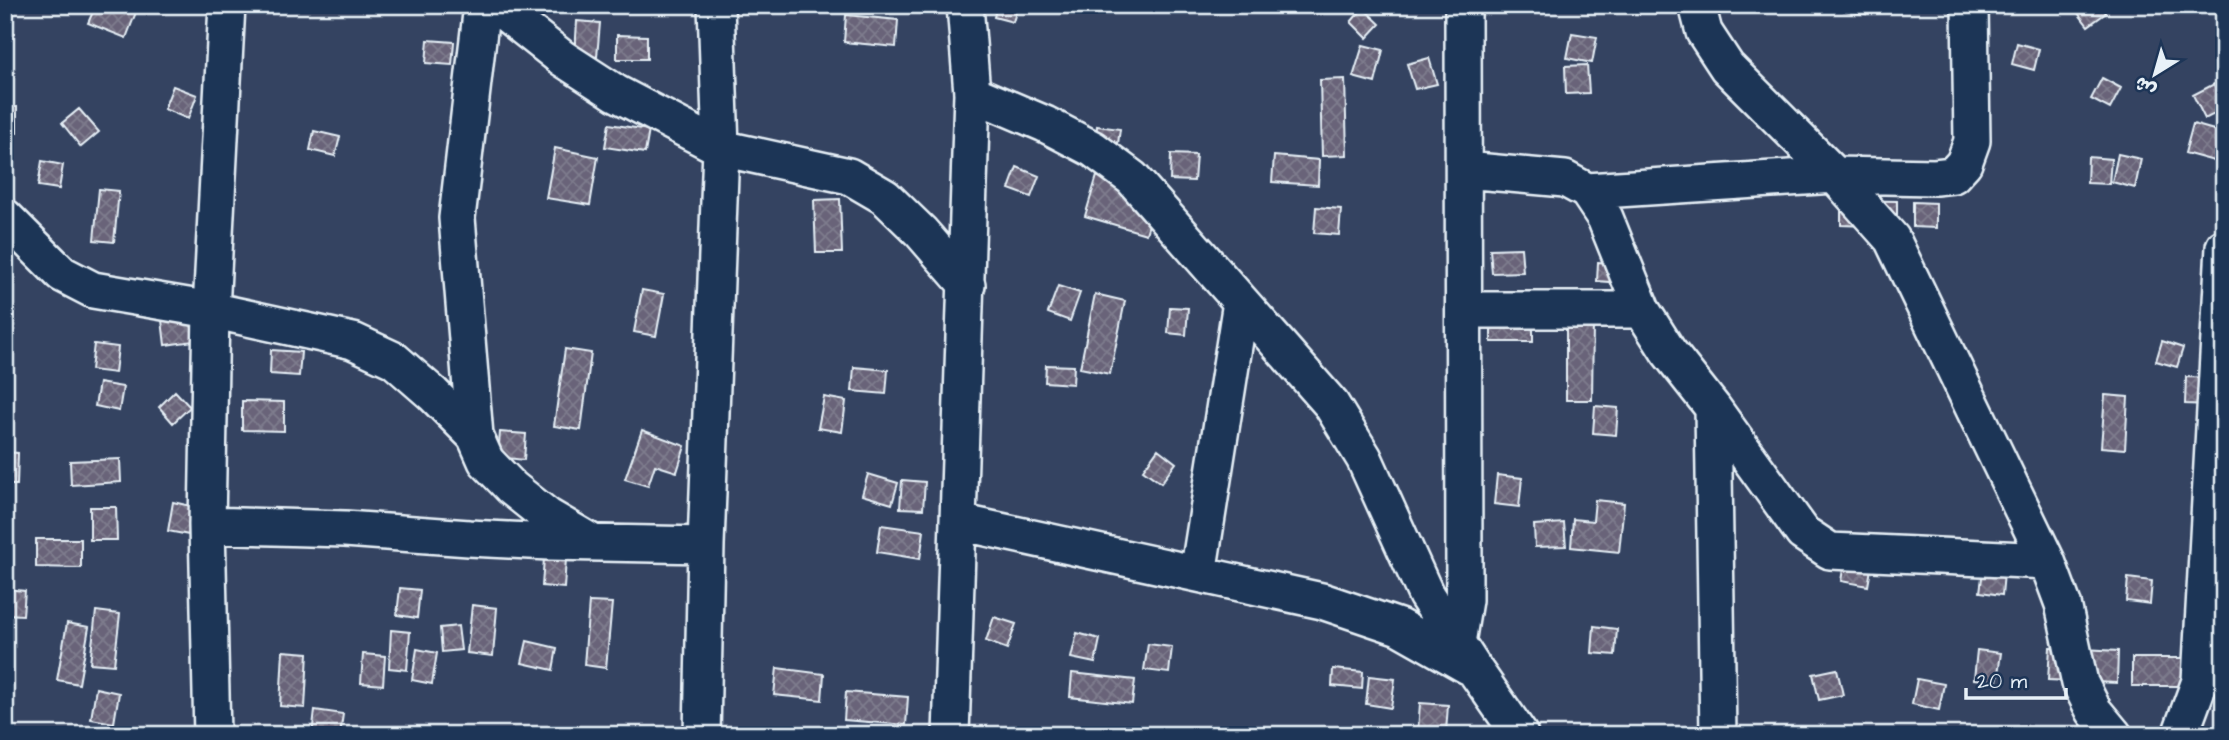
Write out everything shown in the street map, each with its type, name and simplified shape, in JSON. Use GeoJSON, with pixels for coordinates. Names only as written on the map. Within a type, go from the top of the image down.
{"type":"FeatureCollection","features":[{"type":"Feature","properties":{"kind":"street"},"geometry":{"type":"LineString","coordinates":[[212,735],[207,525],[211,310],[227,5]]}},
{"type":"Feature","properties":{"kind":"street"},"geometry":{"type":"LineString","coordinates":[[482,5],[457,218],[475,436],[486,461],[512,488],[547,516],[593,543]]}},
{"type":"Feature","properties":{"kind":"street"},"geometry":{"type":"LineString","coordinates":[[495,5],[562,58],[616,93],[721,148],[849,176],[886,197],[967,285]]}},
{"type":"Feature","properties":{"kind":"street"},"geometry":{"type":"LineString","coordinates":[[702,735],[706,545],[721,148],[716,5]]}},
{"type":"Feature","properties":{"kind":"street"},"geometry":{"type":"LineString","coordinates":[[951,735],[972,93],[965,5]]}},
{"type":"Feature","properties":{"kind":"street"},"geometry":{"type":"LineString","coordinates":[[1463,5],[1465,656]]}},
{"type":"Feature","properties":{"kind":"street"},"geometry":{"type":"LineString","coordinates":[[1697,5],[1704,33],[1727,67],[1835,175],[1892,239],[2047,562],[2063,604],[2080,683],[2094,712],[2114,735]]}},
{"type":"Feature","properties":{"kind":"street"},"geometry":{"type":"LineString","coordinates":[[1587,191],[1835,175],[1953,175],[1964,163],[1972,141],[1970,5]]}},
{"type":"Feature","properties":{"kind":"street"},"geometry":{"type":"LineString","coordinates":[[972,93],[1045,124],[1093,149],[1132,178],[1331,404],[1364,457],[1426,595],[1520,735]]}},
{"type":"Feature","properties":{"kind":"street"},"geometry":{"type":"LineString","coordinates":[[1465,170],[1565,179],[1587,191],[1605,218],[1642,310],[1668,351],[1713,408],[1803,533],[1830,551],[2047,562]]}},
{"type":"Feature","properties":{"kind":"street"},"geometry":{"type":"LineString","coordinates":[[5,217],[62,274],[93,290],[211,310],[353,341],[394,360],[475,436]]}},
{"type":"Feature","properties":{"kind":"street"},"geometry":{"type":"LineString","coordinates":[[2180,735],[2200,681],[2218,452],[2224,247]]}},
{"type":"Feature","properties":{"kind":"street"},"geometry":{"type":"LineString","coordinates":[[1198,574],[1241,302]]}},
{"type":"Feature","properties":{"kind":"street"},"geometry":{"type":"LineString","coordinates":[[1465,310],[1642,310]]}},
{"type":"Feature","properties":{"kind":"street"},"geometry":{"type":"LineString","coordinates":[[1713,408],[1718,735]]}},
{"type":"Feature","properties":{"kind":"street"},"geometry":{"type":"LineString","coordinates":[[958,522],[1322,601],[1399,627],[1465,656]]}},
{"type":"Feature","properties":{"kind":"street"},"geometry":{"type":"LineString","coordinates":[[207,525],[345,528],[469,538],[706,545]]}},
{"type":"Feature","properties":{"kind":"building"},"geometry":{"type":"Polygon","coordinates":[[[96,5],[118,5],[136,12],[126,38],[88,23],[96,5]]]}},
{"type":"Feature","properties":{"kind":"building"},"geometry":{"type":"Polygon","coordinates":[[[997,5],[1018,5],[1013,22],[994,17],[997,5]]]}},
{"type":"Feature","properties":{"kind":"building"},"geometry":{"type":"Polygon","coordinates":[[[1845,5],[1867,5],[1866,14],[1844,11],[1845,5]]]}},
{"type":"Feature","properties":{"kind":"building"},"geometry":{"type":"Polygon","coordinates":[[[2079,5],[2100,5],[2106,13],[2088,26],[2075,9],[2079,5]]]}},
{"type":"Feature","properties":{"kind":"building"},"geometry":{"type":"Polygon","coordinates":[[[1363,8],[1380,24],[1367,38],[1351,22],[1363,8]]]}},
{"type":"Feature","properties":{"kind":"building"},"geometry":{"type":"Polygon","coordinates":[[[846,15],[898,20],[896,47],[844,42],[846,15]]]}},
{"type":"Feature","properties":{"kind":"building"},"geometry":{"type":"Polygon","coordinates":[[[577,21],[600,23],[597,57],[575,54],[577,21]]]}},
{"type":"Feature","properties":{"kind":"building"},"geometry":{"type":"Polygon","coordinates":[[[1572,33],[1597,37],[1592,63],[1567,58],[1572,33]]]}},
{"type":"Feature","properties":{"kind":"building"},"geometry":{"type":"Polygon","coordinates":[[[617,35],[647,36],[647,59],[617,59],[617,35]]]}},
{"type":"Feature","properties":{"kind":"building"},"geometry":{"type":"Polygon","coordinates":[[[428,40],[454,42],[452,65],[426,63],[428,40]]]}},
{"type":"Feature","properties":{"kind":"building"},"geometry":{"type":"Polygon","coordinates":[[[2017,43],[2039,49],[2034,70],[2012,64],[2017,43]]]}},
{"type":"Feature","properties":{"kind":"building"},"geometry":{"type":"Polygon","coordinates":[[[1363,45],[1383,50],[1375,83],[1353,77],[1363,45]]]}},
{"type":"Feature","properties":{"kind":"building"},"geometry":{"type":"Polygon","coordinates":[[[1429,58],[1437,84],[1415,89],[1407,64],[1429,58]]]}},
{"type":"Feature","properties":{"kind":"building"},"geometry":{"type":"Polygon","coordinates":[[[1587,65],[1589,93],[1566,94],[1565,66],[1587,65]]]}},
{"type":"Feature","properties":{"kind":"building"},"geometry":{"type":"Polygon","coordinates":[[[2102,78],[2121,88],[2110,109],[2091,99],[2102,78]]]}},
{"type":"Feature","properties":{"kind":"building"},"geometry":{"type":"Polygon","coordinates":[[[1345,79],[1347,155],[1322,156],[1320,80],[1345,79]]]}},
{"type":"Feature","properties":{"kind":"building"},"geometry":{"type":"Polygon","coordinates":[[[2214,84],[2224,102],[2224,109],[2205,119],[2193,95],[2214,84]]]}},
{"type":"Feature","properties":{"kind":"building"},"geometry":{"type":"Polygon","coordinates":[[[173,86],[197,95],[188,119],[164,109],[173,86]]]}},
{"type":"Feature","properties":{"kind":"building"},"geometry":{"type":"Polygon","coordinates":[[[5,106],[17,107],[17,133],[5,132],[5,106]]]}},
{"type":"Feature","properties":{"kind":"building"},"geometry":{"type":"Polygon","coordinates":[[[79,109],[99,132],[81,147],[62,123],[79,109]]]}},
{"type":"Feature","properties":{"kind":"building"},"geometry":{"type":"Polygon","coordinates":[[[609,124],[649,130],[645,153],[605,147],[609,124]]]}},
{"type":"Feature","properties":{"kind":"building"},"geometry":{"type":"Polygon","coordinates":[[[2193,124],[2221,132],[2214,161],[2185,153],[2193,124]]]}},
{"type":"Feature","properties":{"kind":"building"},"geometry":{"type":"Polygon","coordinates":[[[1097,126],[1120,129],[1117,151],[1095,148],[1097,126]]]}},
{"type":"Feature","properties":{"kind":"building"},"geometry":{"type":"Polygon","coordinates":[[[314,131],[340,137],[335,156],[310,150],[314,131]]]}},
{"type":"Feature","properties":{"kind":"building"},"geometry":{"type":"Polygon","coordinates":[[[555,148],[598,157],[590,205],[546,198],[555,148]]]}},
{"type":"Feature","properties":{"kind":"building"},"geometry":{"type":"Polygon","coordinates":[[[1171,154],[1196,155],[1194,181],[1170,180],[1171,154]]]}},
{"type":"Feature","properties":{"kind":"building"},"geometry":{"type":"Polygon","coordinates":[[[2118,154],[2141,159],[2135,188],[2112,182],[2118,154]]]}},
{"type":"Feature","properties":{"kind":"building"},"geometry":{"type":"Polygon","coordinates":[[[1274,156],[1319,160],[1318,185],[1272,182],[1274,156]]]}},
{"type":"Feature","properties":{"kind":"building"},"geometry":{"type":"Polygon","coordinates":[[[2088,157],[2111,159],[2109,184],[2087,183],[2088,157]]]}},
{"type":"Feature","properties":{"kind":"building"},"geometry":{"type":"Polygon","coordinates":[[[42,161],[63,165],[59,189],[38,186],[42,161]]]}},
{"type":"Feature","properties":{"kind":"building"},"geometry":{"type":"Polygon","coordinates":[[[1017,167],[1039,176],[1031,197],[1009,189],[1017,167]]]}},
{"type":"Feature","properties":{"kind":"building"},"geometry":{"type":"Polygon","coordinates":[[[1097,176],[1158,194],[1146,234],[1085,216],[1097,176]]]}},
{"type":"Feature","properties":{"kind":"building"},"geometry":{"type":"Polygon","coordinates":[[[99,189],[119,191],[114,242],[94,240],[99,189]]]}},
{"type":"Feature","properties":{"kind":"building"},"geometry":{"type":"Polygon","coordinates":[[[840,199],[842,253],[816,253],[814,200],[840,199]]]}},
{"type":"Feature","properties":{"kind":"building"},"geometry":{"type":"Polygon","coordinates":[[[1841,200],[1897,201],[1897,227],[1841,225],[1841,200]]]}},
{"type":"Feature","properties":{"kind":"building"},"geometry":{"type":"Polygon","coordinates":[[[1913,202],[1936,203],[1936,228],[1913,227],[1913,202]]]}},
{"type":"Feature","properties":{"kind":"building"},"geometry":{"type":"Polygon","coordinates":[[[1316,207],[1341,209],[1339,235],[1314,233],[1316,207]]]}},
{"type":"Feature","properties":{"kind":"building"},"geometry":{"type":"Polygon","coordinates":[[[1521,248],[1523,272],[1492,273],[1490,249],[1521,248]]]}},
{"type":"Feature","properties":{"kind":"building"},"geometry":{"type":"Polygon","coordinates":[[[1598,262],[1625,265],[1623,283],[1597,281],[1598,262]]]}},
{"type":"Feature","properties":{"kind":"building"},"geometry":{"type":"Polygon","coordinates":[[[1058,286],[1080,293],[1070,321],[1048,313],[1058,286]]]}},
{"type":"Feature","properties":{"kind":"building"},"geometry":{"type":"Polygon","coordinates":[[[642,290],[664,294],[656,336],[634,332],[642,290]]]}},
{"type":"Feature","properties":{"kind":"building"},"geometry":{"type":"Polygon","coordinates":[[[1095,294],[1125,301],[1110,374],[1080,368],[1095,294]]]}},
{"type":"Feature","properties":{"kind":"building"},"geometry":{"type":"Polygon","coordinates":[[[1170,307],[1188,308],[1186,335],[1168,333],[1170,307]]]}},
{"type":"Feature","properties":{"kind":"building"},"geometry":{"type":"Polygon","coordinates":[[[190,316],[194,341],[165,345],[162,320],[190,316]]]}},
{"type":"Feature","properties":{"kind":"building"},"geometry":{"type":"Polygon","coordinates":[[[1491,317],[1533,318],[1533,342],[1491,342],[1491,317]]]}},
{"type":"Feature","properties":{"kind":"building"},"geometry":{"type":"Polygon","coordinates":[[[1566,324],[1593,324],[1592,400],[1566,400],[1566,324]]]}},
{"type":"Feature","properties":{"kind":"building"},"geometry":{"type":"Polygon","coordinates":[[[2162,341],[2183,348],[2177,367],[2156,361],[2162,341]]]}},
{"type":"Feature","properties":{"kind":"building"},"geometry":{"type":"Polygon","coordinates":[[[94,344],[118,347],[115,373],[91,370],[94,344]]]}},
{"type":"Feature","properties":{"kind":"building"},"geometry":{"type":"Polygon","coordinates":[[[565,349],[591,353],[581,430],[554,426],[565,349]]]}},
{"type":"Feature","properties":{"kind":"building"},"geometry":{"type":"Polygon","coordinates":[[[271,350],[301,352],[299,376],[270,374],[271,350]]]}},
{"type":"Feature","properties":{"kind":"building"},"geometry":{"type":"Polygon","coordinates":[[[1046,365],[1074,366],[1073,384],[1045,382],[1046,365]]]}},
{"type":"Feature","properties":{"kind":"building"},"geometry":{"type":"Polygon","coordinates":[[[854,367],[888,370],[886,394],[852,391],[854,367]]]}},
{"type":"Feature","properties":{"kind":"building"},"geometry":{"type":"Polygon","coordinates":[[[2186,377],[2212,378],[2211,405],[2185,404],[2186,377]]]}},
{"type":"Feature","properties":{"kind":"building"},"geometry":{"type":"Polygon","coordinates":[[[99,383],[123,387],[119,411],[95,406],[99,383]]]}},
{"type":"Feature","properties":{"kind":"building"},"geometry":{"type":"Polygon","coordinates":[[[175,391],[190,407],[173,423],[159,407],[175,391]]]}},
{"type":"Feature","properties":{"kind":"building"},"geometry":{"type":"Polygon","coordinates":[[[2105,395],[2128,397],[2125,449],[2101,447],[2105,395]]]}},
{"type":"Feature","properties":{"kind":"building"},"geometry":{"type":"Polygon","coordinates":[[[824,397],[846,401],[842,432],[818,428],[824,397]]]}},
{"type":"Feature","properties":{"kind":"building"},"geometry":{"type":"Polygon","coordinates":[[[242,401],[284,402],[284,431],[242,430],[242,401]]]}},
{"type":"Feature","properties":{"kind":"building"},"geometry":{"type":"Polygon","coordinates":[[[1595,406],[1618,408],[1616,435],[1593,433],[1595,406]]]}},
{"type":"Feature","properties":{"kind":"building"},"geometry":{"type":"Polygon","coordinates":[[[642,430],[685,446],[677,472],[655,465],[648,486],[625,479],[642,430]]]}},
{"type":"Feature","properties":{"kind":"building"},"geometry":{"type":"Polygon","coordinates":[[[500,432],[526,434],[524,460],[498,457],[500,432]]]}},
{"type":"Feature","properties":{"kind":"building"},"geometry":{"type":"Polygon","coordinates":[[[1158,449],[1176,463],[1161,483],[1143,470],[1158,449]]]}},
{"type":"Feature","properties":{"kind":"building"},"geometry":{"type":"Polygon","coordinates":[[[5,452],[18,453],[17,485],[5,485],[5,452]]]}},
{"type":"Feature","properties":{"kind":"building"},"geometry":{"type":"Polygon","coordinates":[[[120,459],[121,482],[71,485],[70,461],[120,459]]]}},
{"type":"Feature","properties":{"kind":"building"},"geometry":{"type":"Polygon","coordinates":[[[868,474],[898,483],[892,504],[862,495],[868,474]]]}},
{"type":"Feature","properties":{"kind":"building"},"geometry":{"type":"Polygon","coordinates":[[[1497,475],[1522,478],[1519,507],[1494,504],[1497,475]]]}},
{"type":"Feature","properties":{"kind":"building"},"geometry":{"type":"Polygon","coordinates":[[[902,480],[925,482],[923,509],[900,508],[902,480]]]}},
{"type":"Feature","properties":{"kind":"building"},"geometry":{"type":"Polygon","coordinates":[[[1595,500],[1624,503],[1619,552],[1571,547],[1573,519],[1593,521],[1595,500]]]}},
{"type":"Feature","properties":{"kind":"building"},"geometry":{"type":"Polygon","coordinates":[[[173,502],[195,507],[189,535],[168,531],[173,502]]]}},
{"type":"Feature","properties":{"kind":"building"},"geometry":{"type":"Polygon","coordinates":[[[90,507],[116,507],[117,540],[90,540],[90,507]]]}},
{"type":"Feature","properties":{"kind":"building"},"geometry":{"type":"Polygon","coordinates":[[[1564,523],[1566,546],[1535,547],[1534,525],[1564,523]]]}},
{"type":"Feature","properties":{"kind":"building"},"geometry":{"type":"Polygon","coordinates":[[[881,525],[924,531],[920,559],[877,552],[881,525]]]}},
{"type":"Feature","properties":{"kind":"building"},"geometry":{"type":"Polygon","coordinates":[[[36,539],[81,539],[81,568],[36,567],[36,539]]]}},
{"type":"Feature","properties":{"kind":"building"},"geometry":{"type":"Polygon","coordinates":[[[544,558],[566,559],[564,588],[542,586],[544,558]]]}},
{"type":"Feature","properties":{"kind":"building"},"geometry":{"type":"Polygon","coordinates":[[[1845,558],[1872,563],[1868,586],[1841,581],[1845,558]]]}},
{"type":"Feature","properties":{"kind":"building"},"geometry":{"type":"Polygon","coordinates":[[[1983,570],[2004,573],[2002,595],[1980,592],[1983,570]]]}},
{"type":"Feature","properties":{"kind":"building"},"geometry":{"type":"Polygon","coordinates":[[[2128,578],[2152,581],[2150,604],[2126,601],[2128,578]]]}},
{"type":"Feature","properties":{"kind":"building"},"geometry":{"type":"Polygon","coordinates":[[[400,588],[420,590],[417,618],[397,615],[400,588]]]}},
{"type":"Feature","properties":{"kind":"building"},"geometry":{"type":"Polygon","coordinates":[[[5,589],[25,591],[23,615],[5,614],[5,589]]]}},
{"type":"Feature","properties":{"kind":"building"},"geometry":{"type":"Polygon","coordinates":[[[589,602],[612,603],[606,668],[584,665],[589,602]]]}},
{"type":"Feature","properties":{"kind":"building"},"geometry":{"type":"Polygon","coordinates":[[[472,605],[497,608],[493,656],[467,653],[472,605]]]}},
{"type":"Feature","properties":{"kind":"building"},"geometry":{"type":"Polygon","coordinates":[[[96,611],[120,614],[114,665],[90,663],[96,611]]]}},
{"type":"Feature","properties":{"kind":"building"},"geometry":{"type":"Polygon","coordinates":[[[994,617],[1016,624],[1007,649],[986,641],[994,617]]]}},
{"type":"Feature","properties":{"kind":"building"},"geometry":{"type":"Polygon","coordinates":[[[67,623],[89,627],[79,684],[57,680],[67,623]]]}},
{"type":"Feature","properties":{"kind":"building"},"geometry":{"type":"Polygon","coordinates":[[[458,626],[461,650],[442,652],[440,628],[458,626]]]}},
{"type":"Feature","properties":{"kind":"building"},"geometry":{"type":"Polygon","coordinates":[[[1594,626],[1617,629],[1615,655],[1592,653],[1594,626]]]}},
{"type":"Feature","properties":{"kind":"building"},"geometry":{"type":"Polygon","coordinates":[[[391,630],[410,632],[407,670],[389,668],[391,630]]]}},
{"type":"Feature","properties":{"kind":"building"},"geometry":{"type":"Polygon","coordinates":[[[1077,633],[1100,639],[1095,663],[1071,658],[1077,633]]]}},
{"type":"Feature","properties":{"kind":"building"},"geometry":{"type":"Polygon","coordinates":[[[527,641],[557,648],[553,670],[522,663],[527,641]]]}},
{"type":"Feature","properties":{"kind":"building"},"geometry":{"type":"Polygon","coordinates":[[[1148,644],[1172,647],[1169,673],[1144,670],[1148,644]]]}},
{"type":"Feature","properties":{"kind":"building"},"geometry":{"type":"Polygon","coordinates":[[[2050,647],[2118,651],[2117,683],[2048,680],[2050,647]]]}},
{"type":"Feature","properties":{"kind":"building"},"geometry":{"type":"Polygon","coordinates":[[[417,649],[437,653],[432,684],[412,680],[417,649]]]}},
{"type":"Feature","properties":{"kind":"building"},"geometry":{"type":"Polygon","coordinates":[[[1977,650],[2001,653],[1997,681],[1974,679],[1977,650]]]}},
{"type":"Feature","properties":{"kind":"building"},"geometry":{"type":"Polygon","coordinates":[[[283,651],[308,653],[305,708],[280,706],[283,651]]]}},
{"type":"Feature","properties":{"kind":"building"},"geometry":{"type":"Polygon","coordinates":[[[363,654],[385,656],[383,685],[361,683],[363,654]]]}},
{"type":"Feature","properties":{"kind":"building"},"geometry":{"type":"Polygon","coordinates":[[[2132,658],[2192,658],[2193,686],[2132,686],[2132,658]]]}},
{"type":"Feature","properties":{"kind":"building"},"geometry":{"type":"Polygon","coordinates":[[[777,668],[824,674],[822,700],[774,695],[777,668]]]}},
{"type":"Feature","properties":{"kind":"building"},"geometry":{"type":"Polygon","coordinates":[[[1333,669],[1363,672],[1362,689],[1332,686],[1333,669]]]}},
{"type":"Feature","properties":{"kind":"building"},"geometry":{"type":"Polygon","coordinates":[[[1837,669],[1843,695],[1819,700],[1813,674],[1837,669]]]}},
{"type":"Feature","properties":{"kind":"building"},"geometry":{"type":"Polygon","coordinates":[[[1072,673],[1135,680],[1132,704],[1070,697],[1072,673]]]}},
{"type":"Feature","properties":{"kind":"building"},"geometry":{"type":"Polygon","coordinates":[[[1369,676],[1395,679],[1391,708],[1366,704],[1369,676]]]}},
{"type":"Feature","properties":{"kind":"building"},"geometry":{"type":"Polygon","coordinates":[[[1917,679],[1944,684],[1939,710],[1912,704],[1917,679]]]}},
{"type":"Feature","properties":{"kind":"building"},"geometry":{"type":"Polygon","coordinates":[[[96,688],[119,693],[114,723],[91,719],[96,688]]]}},
{"type":"Feature","properties":{"kind":"building"},"geometry":{"type":"Polygon","coordinates":[[[846,692],[908,697],[906,725],[844,720],[846,692]]]}},
{"type":"Feature","properties":{"kind":"building"},"geometry":{"type":"Polygon","coordinates":[[[1420,703],[1448,705],[1446,732],[1418,731],[1420,703]]]}},
{"type":"Feature","properties":{"kind":"building"},"geometry":{"type":"Polygon","coordinates":[[[315,710],[343,714],[340,735],[312,735],[315,710]]]}}]}
